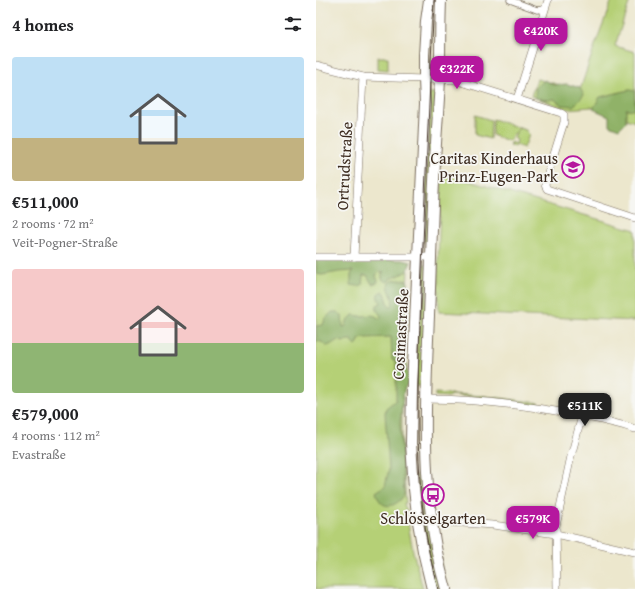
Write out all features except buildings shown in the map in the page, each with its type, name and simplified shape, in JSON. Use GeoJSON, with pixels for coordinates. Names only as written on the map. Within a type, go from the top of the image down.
{"type":"FeatureCollection","features":[{"type":"Feature","properties":{"kind":"main road","name":"Cosimastraße"},"geometry":{"type":"LineString","coordinates":[[429,0],[426,26],[424,79],[425,104],[412,399],[412,443],[414,489],[423,551],[432,589]]}},
{"type":"Feature","properties":{"kind":"main road","name":"Cosimastraße"},"geometry":{"type":"LineString","coordinates":[[440,0],[440,79],[435,162],[426,399],[428,473],[432,521],[436,548],[446,589]]}},
{"type":"Feature","properties":{"kind":"main road"},"geometry":{"type":"LineString","coordinates":[[412,399],[426,399]]}},
{"type":"Feature","properties":{"kind":"street"},"geometry":{"type":"LineString","coordinates":[[510,0],[537,10],[545,9]]}},
{"type":"Feature","properties":{"kind":"street"},"geometry":{"type":"LineString","coordinates":[[517,99],[548,0]]}},
{"type":"Feature","properties":{"kind":"street"},"geometry":{"type":"LineString","coordinates":[[316,65],[363,76],[455,80],[557,111],[564,115],[564,122],[546,182],[547,189],[635,218]]}},
{"type":"Feature","properties":{"kind":"street","name":"Ortrudstraße"},"geometry":{"type":"LineString","coordinates":[[354,257],[363,76]]}},
{"type":"Feature","properties":{"kind":"street"},"geometry":{"type":"LineString","coordinates":[[316,257],[431,257]]}},
{"type":"Feature","properties":{"kind":"street"},"geometry":{"type":"LineString","coordinates":[[426,399],[520,405],[582,416],[635,428]]}},
{"type":"Feature","properties":{"kind":"street"},"geometry":{"type":"LineString","coordinates":[[557,589],[556,526],[571,456],[582,416]]}},
{"type":"Feature","properties":{"kind":"street"},"geometry":{"type":"LineString","coordinates":[[432,521],[493,525],[556,534],[635,552]]}},
{"type":"Feature","properties":{"kind":"green space"},"geometry":{"type":"Polygon","coordinates":[[[612,0],[630,0],[615,46],[635,52],[635,122],[591,107],[567,109],[531,96],[537,79],[580,90],[612,0]]]}},
{"type":"Feature","properties":{"kind":"green space"},"geometry":{"type":"Polygon","coordinates":[[[378,57],[388,57],[388,70],[378,69],[378,57]]]}},
{"type":"Feature","properties":{"kind":"green space"},"geometry":{"type":"Polygon","coordinates":[[[545,80],[554,85],[567,84],[580,88],[584,95],[573,106],[562,105],[554,99],[548,100],[535,98],[536,87],[545,80]]]}},
{"type":"Feature","properties":{"kind":"green space"},"geometry":{"type":"Polygon","coordinates":[[[629,90],[635,91],[635,110],[626,109],[626,122],[619,129],[609,125],[609,116],[593,109],[600,97],[629,90]]]}},
{"type":"Feature","properties":{"kind":"green space"},"geometry":{"type":"Polygon","coordinates":[[[427,93],[436,93],[429,242],[421,242],[427,93]]]}},
{"type":"Feature","properties":{"kind":"green space"},"geometry":{"type":"Polygon","coordinates":[[[475,115],[491,120],[490,139],[475,135],[475,115]]]}},
{"type":"Feature","properties":{"kind":"green space"},"geometry":{"type":"Polygon","coordinates":[[[493,119],[526,130],[529,135],[524,148],[516,145],[515,147],[510,145],[511,142],[516,144],[517,140],[514,138],[519,128],[509,141],[492,135],[493,119]]]}},
{"type":"Feature","properties":{"kind":"green space"},"geometry":{"type":"Polygon","coordinates":[[[442,173],[635,230],[635,321],[439,312],[438,260],[442,173]]]}},
{"type":"Feature","properties":{"kind":"green space"},"geometry":{"type":"Polygon","coordinates":[[[316,258],[403,260],[411,262],[407,271],[391,278],[389,281],[386,282],[382,279],[382,273],[384,272],[379,272],[376,276],[378,281],[377,283],[372,284],[367,275],[363,275],[362,285],[358,286],[351,285],[351,275],[353,271],[322,275],[316,274],[316,258]]]}},
{"type":"Feature","properties":{"kind":"green space"},"geometry":{"type":"Polygon","coordinates":[[[316,261],[408,263],[402,410],[402,443],[406,503],[404,503],[413,551],[423,589],[316,589],[316,261]]]}},
{"type":"Feature","properties":{"kind":"green space"},"geometry":{"type":"Polygon","coordinates":[[[420,264],[429,265],[424,386],[415,386],[420,264]]]}},
{"type":"Feature","properties":{"kind":"green space"},"geometry":{"type":"Polygon","coordinates":[[[405,280],[408,282],[407,304],[400,318],[403,326],[403,334],[397,336],[400,339],[397,344],[398,349],[404,350],[407,371],[411,381],[404,390],[400,423],[404,495],[400,501],[390,506],[383,504],[376,492],[385,486],[389,469],[385,413],[386,408],[396,400],[396,360],[392,360],[391,337],[363,338],[359,340],[356,345],[352,340],[343,342],[336,341],[331,345],[326,346],[322,342],[316,341],[316,326],[323,325],[325,319],[332,312],[337,312],[342,316],[343,327],[346,326],[347,321],[353,315],[373,315],[379,319],[381,317],[377,310],[377,305],[381,302],[378,298],[378,294],[380,292],[384,292],[389,306],[392,307],[392,296],[388,285],[390,282],[405,280]]]}},
{"type":"Feature","properties":{"kind":"green space"},"geometry":{"type":"Polygon","coordinates":[[[435,393],[485,396],[540,403],[538,405],[450,395],[449,397],[435,396],[435,393]]]}},
{"type":"Feature","properties":{"kind":"green space"},"geometry":{"type":"Polygon","coordinates":[[[415,475],[426,475],[445,589],[435,589],[431,575],[415,475]]]}},
{"type":"Feature","properties":{"kind":"tram line"},"geometry":{"type":"LineString","coordinates":[[434,0],[421,292],[418,442],[424,516],[429,552],[438,589]]}},
{"type":"Feature","properties":{"kind":"place","name":"Caritas Kinderhaus Prinz-Eugen-Park"},"geometry":{"type":"Point","coordinates":[573,167]}},
{"type":"Feature","properties":{"kind":"place","name":"Schlösselgarten"},"geometry":{"type":"Point","coordinates":[433,495]}}]}
